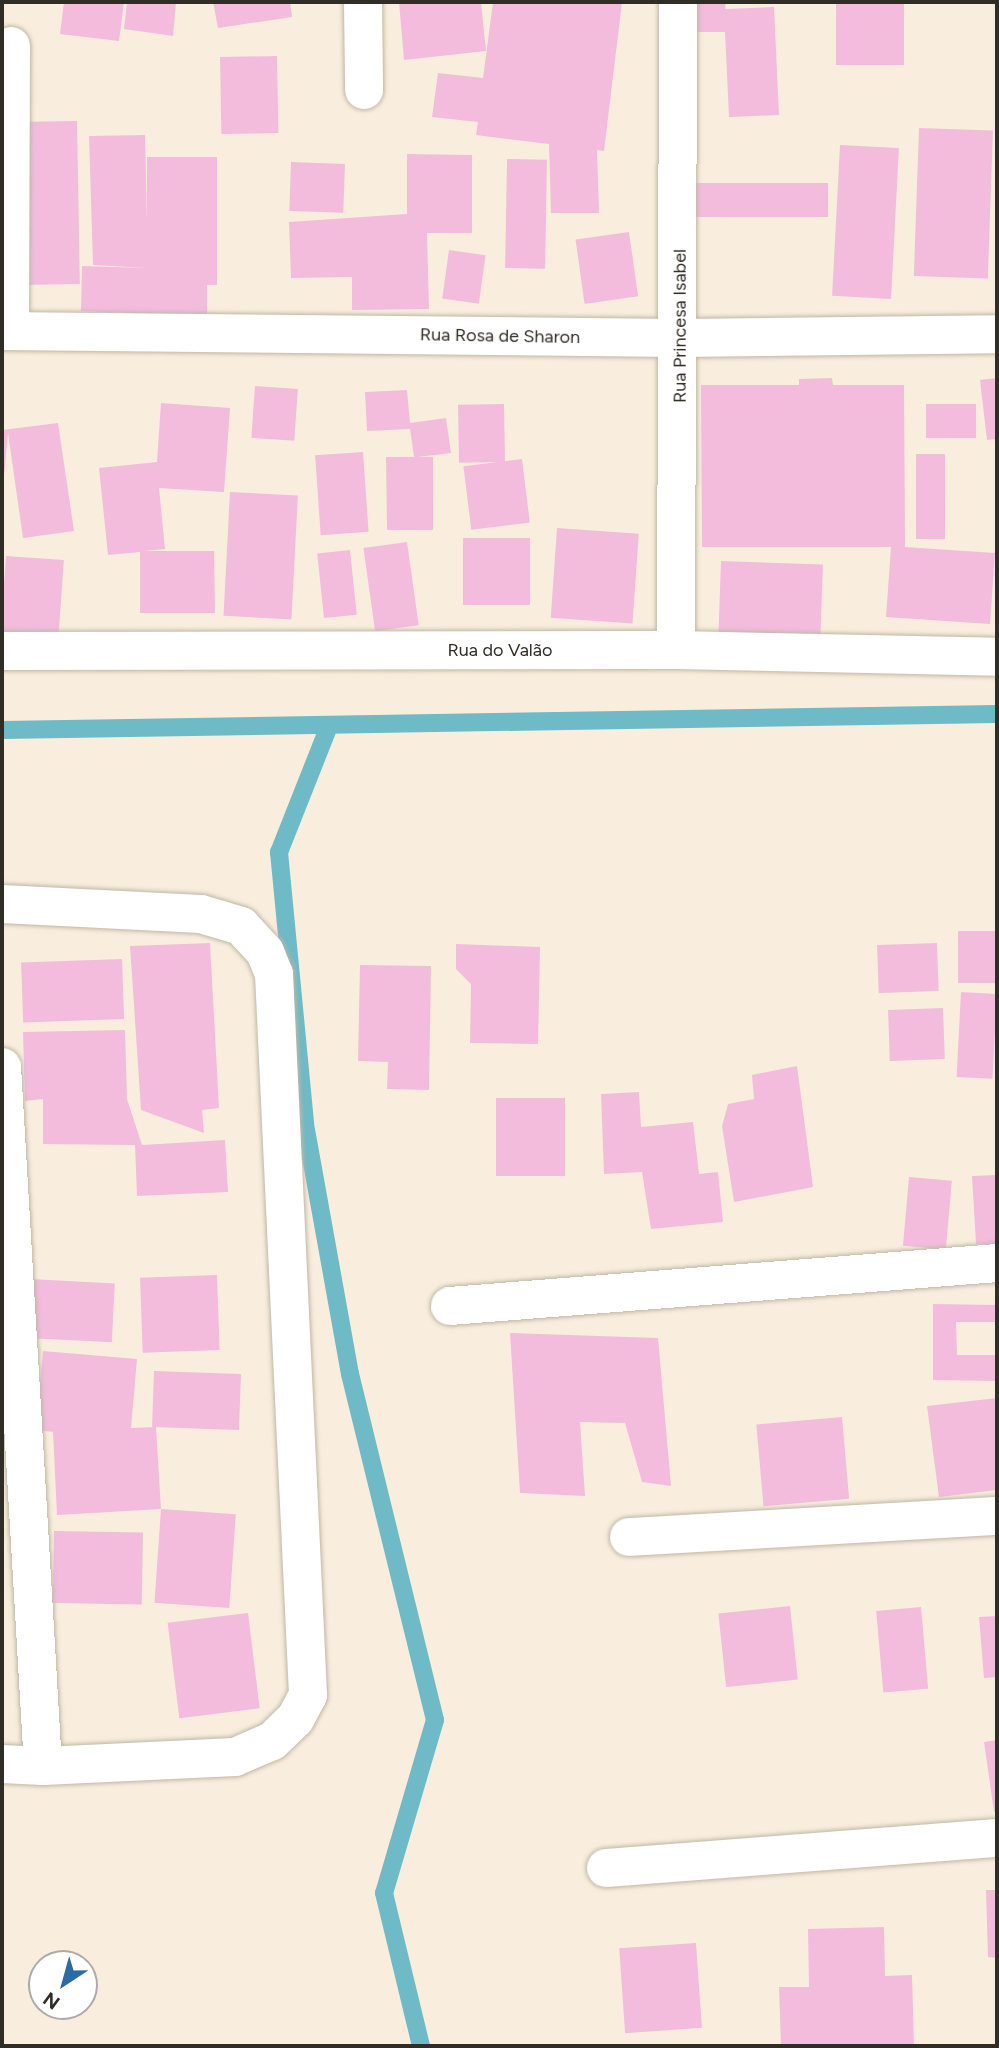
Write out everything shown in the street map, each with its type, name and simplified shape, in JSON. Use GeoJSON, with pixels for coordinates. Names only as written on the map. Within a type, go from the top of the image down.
{"type":"FeatureCollection","features":[{"type":"Feature","properties":{"kind":"street"},"geometry":{"type":"LineString","coordinates":[[363,2],[364,90]]}},
{"type":"Feature","properties":{"kind":"street","name":"Rua Princesa Isabel"},"geometry":{"type":"LineString","coordinates":[[676,650],[680,338],[678,2]]}},
{"type":"Feature","properties":{"kind":"street"},"geometry":{"type":"LineString","coordinates":[[6,331],[11,46]]}},
{"type":"Feature","properties":{"kind":"street","name":"Rua Rosa de Sharon"},"geometry":{"type":"LineString","coordinates":[[6,331],[680,338],[997,334]]}},
{"type":"Feature","properties":{"kind":"street","name":"Rua do Valão"},"geometry":{"type":"LineString","coordinates":[[2,651],[676,650],[997,657]]}},
{"type":"Feature","properties":{"kind":"street"},"geometry":{"type":"LineString","coordinates":[[2,904],[201,914],[241,926],[265,951],[274,974],[309,1695],[295,1719],[272,1741],[235,1757],[43,1766],[2,1764]]}},
{"type":"Feature","properties":{"kind":"street"},"geometry":{"type":"LineString","coordinates":[[2,1067],[43,1766]]}},
{"type":"Feature","properties":{"kind":"street"},"geometry":{"type":"LineString","coordinates":[[450,1306],[997,1264]]}},
{"type":"Feature","properties":{"kind":"street"},"geometry":{"type":"LineString","coordinates":[[628,1537],[997,1517]]}},
{"type":"Feature","properties":{"kind":"street"},"geometry":{"type":"LineString","coordinates":[[606,1868],[997,1838]]}},
{"type":"Feature","properties":{"kind":"building"},"geometry":{"type":"Polygon","coordinates":[[[64,2],[124,2],[119,41],[60,34],[64,2]]]}},
{"type":"Feature","properties":{"kind":"building"},"geometry":{"type":"Polygon","coordinates":[[[127,2],[176,2],[173,36],[124,29],[127,2]]]}},
{"type":"Feature","properties":{"kind":"building"},"geometry":{"type":"Polygon","coordinates":[[[213,2],[290,2],[292,17],[218,28],[213,2]]]}},
{"type":"Feature","properties":{"kind":"building"},"geometry":{"type":"Polygon","coordinates":[[[399,2],[481,2],[486,51],[404,60],[399,2]]]}},
{"type":"Feature","properties":{"kind":"building"},"geometry":{"type":"Polygon","coordinates":[[[493,2],[622,2],[604,151],[597,150],[599,213],[551,213],[549,144],[476,135],[478,122],[432,117],[438,73],[483,78],[493,2]]]}},
{"type":"Feature","properties":{"kind":"building"},"geometry":{"type":"Polygon","coordinates":[[[692,2],[726,2],[725,9],[774,7],[779,115],[729,117],[725,32],[692,32],[692,2]]]}},
{"type":"Feature","properties":{"kind":"building"},"geometry":{"type":"Polygon","coordinates":[[[836,2],[904,2],[904,65],[836,65],[836,2]]]}},
{"type":"Feature","properties":{"kind":"building"},"geometry":{"type":"Polygon","coordinates":[[[277,56],[278,133],[221,134],[220,57],[277,56]]]}},
{"type":"Feature","properties":{"kind":"building"},"geometry":{"type":"Polygon","coordinates":[[[77,121],[80,284],[16,285],[13,122],[77,121]]]}},
{"type":"Feature","properties":{"kind":"building"},"geometry":{"type":"Polygon","coordinates":[[[919,128],[993,131],[988,278],[914,276],[919,128]]]}},
{"type":"Feature","properties":{"kind":"building"},"geometry":{"type":"Polygon","coordinates":[[[145,135],[147,222],[147,157],[217,157],[217,285],[207,285],[207,316],[81,311],[82,266],[147,268],[93,265],[89,136],[145,135]]]}},
{"type":"Feature","properties":{"kind":"building"},"geometry":{"type":"Polygon","coordinates":[[[840,145],[899,148],[891,299],[832,296],[840,145]]]}},
{"type":"Feature","properties":{"kind":"building"},"geometry":{"type":"Polygon","coordinates":[[[407,154],[472,155],[472,233],[427,233],[429,309],[352,310],[352,277],[291,278],[289,222],[407,214],[407,154]]]}},
{"type":"Feature","properties":{"kind":"building"},"geometry":{"type":"Polygon","coordinates":[[[507,159],[547,160],[545,269],[505,268],[507,159]]]}},
{"type":"Feature","properties":{"kind":"building"},"geometry":{"type":"Polygon","coordinates":[[[291,162],[345,164],[343,213],[289,211],[291,162]]]}},
{"type":"Feature","properties":{"kind":"building"},"geometry":{"type":"Polygon","coordinates":[[[692,183],[828,183],[828,217],[692,217],[692,183]]]}},
{"type":"Feature","properties":{"kind":"building"},"geometry":{"type":"Polygon","coordinates":[[[629,232],[638,296],[585,304],[576,240],[629,232]]]}},
{"type":"Feature","properties":{"kind":"building"},"geometry":{"type":"Polygon","coordinates":[[[449,250],[486,255],[479,304],[442,299],[449,250]]]}},
{"type":"Feature","properties":{"kind":"building"},"geometry":{"type":"Polygon","coordinates":[[[832,378],[833,385],[904,385],[905,547],[995,553],[990,624],[886,617],[891,547],[702,547],[701,385],[799,385],[799,379],[832,378]]]}},
{"type":"Feature","properties":{"kind":"building"},"geometry":{"type":"Polygon","coordinates":[[[997,378],[997,439],[987,440],[980,380],[997,378]]]}},
{"type":"Feature","properties":{"kind":"building"},"geometry":{"type":"Polygon","coordinates":[[[255,386],[298,389],[294,441],[251,438],[255,386]]]}},
{"type":"Feature","properties":{"kind":"building"},"geometry":{"type":"Polygon","coordinates":[[[407,390],[410,423],[446,418],[451,453],[418,457],[433,457],[433,530],[387,530],[386,457],[414,457],[410,429],[367,431],[365,392],[407,390]]]}},
{"type":"Feature","properties":{"kind":"building"},"geometry":{"type":"Polygon","coordinates":[[[161,403],[230,408],[224,492],[159,488],[165,549],[144,551],[214,551],[215,613],[140,613],[140,552],[108,555],[99,468],[157,462],[161,403]]]}},
{"type":"Feature","properties":{"kind":"building"},"geometry":{"type":"Polygon","coordinates":[[[504,404],[505,462],[459,463],[458,405],[504,404]]]}},
{"type":"Feature","properties":{"kind":"building"},"geometry":{"type":"Polygon","coordinates":[[[926,404],[976,404],[976,438],[926,438],[926,404]]]}},
{"type":"Feature","properties":{"kind":"building"},"geometry":{"type":"Polygon","coordinates":[[[58,423],[74,531],[23,538],[8,433],[2,498],[2,430],[58,423]]]}},
{"type":"Feature","properties":{"kind":"building"},"geometry":{"type":"Polygon","coordinates":[[[363,452],[369,532],[321,535],[315,455],[363,452]]]}},
{"type":"Feature","properties":{"kind":"building"},"geometry":{"type":"Polygon","coordinates":[[[916,454],[945,454],[945,539],[916,539],[916,454]]]}},
{"type":"Feature","properties":{"kind":"building"},"geometry":{"type":"Polygon","coordinates":[[[522,459],[530,523],[471,530],[463,466],[522,459]]]}},
{"type":"Feature","properties":{"kind":"building"},"geometry":{"type":"Polygon","coordinates":[[[230,492],[298,496],[291,619],[224,616],[230,492]]]}},
{"type":"Feature","properties":{"kind":"building"},"geometry":{"type":"Polygon","coordinates":[[[557,528],[639,534],[633,624],[551,618],[557,528]]]}},
{"type":"Feature","properties":{"kind":"building"},"geometry":{"type":"Polygon","coordinates":[[[463,538],[530,538],[530,605],[463,605],[463,538]]]}},
{"type":"Feature","properties":{"kind":"building"},"geometry":{"type":"Polygon","coordinates":[[[407,542],[419,625],[375,631],[363,548],[407,542]]]}},
{"type":"Feature","properties":{"kind":"building"},"geometry":{"type":"Polygon","coordinates":[[[350,550],[357,615],[324,618],[317,553],[350,550]]]}},
{"type":"Feature","properties":{"kind":"building"},"geometry":{"type":"Polygon","coordinates":[[[6,556],[64,560],[59,636],[2,632],[6,556]]]}},
{"type":"Feature","properties":{"kind":"building"},"geometry":{"type":"Polygon","coordinates":[[[721,561],[823,565],[820,640],[718,636],[721,561]]]}},
{"type":"Feature","properties":{"kind":"building"},"geometry":{"type":"Polygon","coordinates":[[[958,931],[997,931],[997,983],[958,983],[958,931]]]}},
{"type":"Feature","properties":{"kind":"building"},"geometry":{"type":"Polygon","coordinates":[[[210,943],[219,1108],[202,1110],[204,1133],[141,1110],[130,946],[210,943]]]}},
{"type":"Feature","properties":{"kind":"building"},"geometry":{"type":"Polygon","coordinates":[[[937,943],[939,991],[879,993],[877,945],[937,943]]]}},
{"type":"Feature","properties":{"kind":"building"},"geometry":{"type":"Polygon","coordinates":[[[456,944],[540,947],[538,1044],[470,1043],[471,984],[456,969],[456,944]]]}},
{"type":"Feature","properties":{"kind":"building"},"geometry":{"type":"Polygon","coordinates":[[[122,959],[124,1019],[23,1022],[21,963],[122,959]]]}},
{"type":"Feature","properties":{"kind":"building"},"geometry":{"type":"Polygon","coordinates":[[[360,965],[431,966],[429,1090],[387,1089],[388,1062],[358,1061],[360,965]]]}},
{"type":"Feature","properties":{"kind":"building"},"geometry":{"type":"Polygon","coordinates":[[[961,992],[997,994],[993,1079],[957,1077],[961,992]]]}},
{"type":"Feature","properties":{"kind":"building"},"geometry":{"type":"Polygon","coordinates":[[[943,1008],[945,1059],[890,1061],[888,1010],[943,1008]]]}},
{"type":"Feature","properties":{"kind":"building"},"geometry":{"type":"Polygon","coordinates":[[[125,1030],[127,1099],[142,1145],[225,1140],[228,1192],[137,1196],[135,1145],[43,1144],[43,1099],[25,1101],[23,1032],[125,1030]]]}},
{"type":"Feature","properties":{"kind":"building"},"geometry":{"type":"Polygon","coordinates":[[[797,1066],[813,1187],[734,1202],[722,1126],[728,1104],[754,1099],[752,1075],[797,1066]]]}},
{"type":"Feature","properties":{"kind":"building"},"geometry":{"type":"Polygon","coordinates":[[[639,1092],[641,1127],[693,1122],[699,1174],[718,1172],[723,1222],[651,1229],[642,1172],[604,1174],[601,1094],[639,1092]]]}},
{"type":"Feature","properties":{"kind":"building"},"geometry":{"type":"Polygon","coordinates":[[[496,1098],[565,1098],[565,1176],[496,1176],[496,1098]]]}},
{"type":"Feature","properties":{"kind":"building"},"geometry":{"type":"Polygon","coordinates":[[[997,1175],[997,1244],[976,1244],[972,1176],[997,1175]]]}},
{"type":"Feature","properties":{"kind":"building"},"geometry":{"type":"Polygon","coordinates":[[[909,1177],[952,1181],[946,1249],[903,1246],[909,1177]]]}},
{"type":"Feature","properties":{"kind":"building"},"geometry":{"type":"Polygon","coordinates":[[[217,1275],[220,1350],[143,1353],[140,1278],[217,1275]]]}},
{"type":"Feature","properties":{"kind":"building"},"geometry":{"type":"Polygon","coordinates":[[[31,1279],[115,1283],[112,1342],[28,1338],[31,1279]]]}},
{"type":"Feature","properties":{"kind":"building"},"geometry":{"type":"Polygon","coordinates":[[[933,1304],[997,1305],[997,1322],[956,1322],[957,1355],[997,1355],[997,1381],[933,1380],[933,1304]]]}},
{"type":"Feature","properties":{"kind":"building"},"geometry":{"type":"Polygon","coordinates":[[[510,1333],[658,1338],[671,1486],[642,1482],[625,1423],[580,1422],[585,1496],[520,1493],[510,1333]]]}},
{"type":"Feature","properties":{"kind":"building"},"geometry":{"type":"Polygon","coordinates":[[[43,1351],[137,1359],[131,1428],[156,1427],[161,1509],[57,1515],[53,1432],[36,1430],[43,1351]]]}},
{"type":"Feature","properties":{"kind":"building"},"geometry":{"type":"Polygon","coordinates":[[[154,1371],[241,1374],[239,1430],[152,1427],[154,1371]]]}},
{"type":"Feature","properties":{"kind":"building"},"geometry":{"type":"Polygon","coordinates":[[[997,1398],[997,1490],[939,1497],[927,1406],[997,1398]]]}},
{"type":"Feature","properties":{"kind":"building"},"geometry":{"type":"Polygon","coordinates":[[[842,1417],[849,1499],[763,1506],[756,1424],[842,1417]]]}},
{"type":"Feature","properties":{"kind":"building"},"geometry":{"type":"Polygon","coordinates":[[[161,1509],[236,1514],[229,1608],[154,1603],[161,1509]]]}},
{"type":"Feature","properties":{"kind":"building"},"geometry":{"type":"Polygon","coordinates":[[[54,1531],[143,1533],[142,1605],[53,1603],[54,1531]]]}},
{"type":"Feature","properties":{"kind":"building"},"geometry":{"type":"Polygon","coordinates":[[[790,1606],[798,1680],[726,1687],[718,1614],[790,1606]]]}},
{"type":"Feature","properties":{"kind":"building"},"geometry":{"type":"Polygon","coordinates":[[[921,1607],[928,1689],[883,1693],[876,1611],[921,1607]]]}},
{"type":"Feature","properties":{"kind":"building"},"geometry":{"type":"Polygon","coordinates":[[[248,1613],[260,1708],[179,1718],[168,1623],[248,1613]]]}},
{"type":"Feature","properties":{"kind":"building"},"geometry":{"type":"Polygon","coordinates":[[[997,1616],[997,1677],[984,1678],[979,1617],[997,1616]]]}},
{"type":"Feature","properties":{"kind":"building"},"geometry":{"type":"Polygon","coordinates":[[[997,1740],[997,1811],[994,1812],[984,1742],[997,1740]]]}},
{"type":"Feature","properties":{"kind":"building"},"geometry":{"type":"Polygon","coordinates":[[[986,1890],[997,1890],[997,1958],[988,1957],[986,1890]]]}},
{"type":"Feature","properties":{"kind":"building"},"geometry":{"type":"Polygon","coordinates":[[[884,1927],[885,1976],[912,1975],[914,2046],[781,2046],[779,1987],[809,1987],[808,1929],[884,1927]]]}},
{"type":"Feature","properties":{"kind":"building"},"geometry":{"type":"Polygon","coordinates":[[[696,1943],[702,2028],[625,2033],[619,1948],[696,1943]]]}},
{"type":"Feature","properties":{"kind":"waterway"},"geometry":{"type":"LineString","coordinates":[[2,730],[997,714]]}},
{"type":"Feature","properties":{"kind":"waterway"},"geometry":{"type":"LineString","coordinates":[[329,726],[279,852],[305,1124],[350,1374],[435,1720],[384,1893],[421,2046]]}}]}
